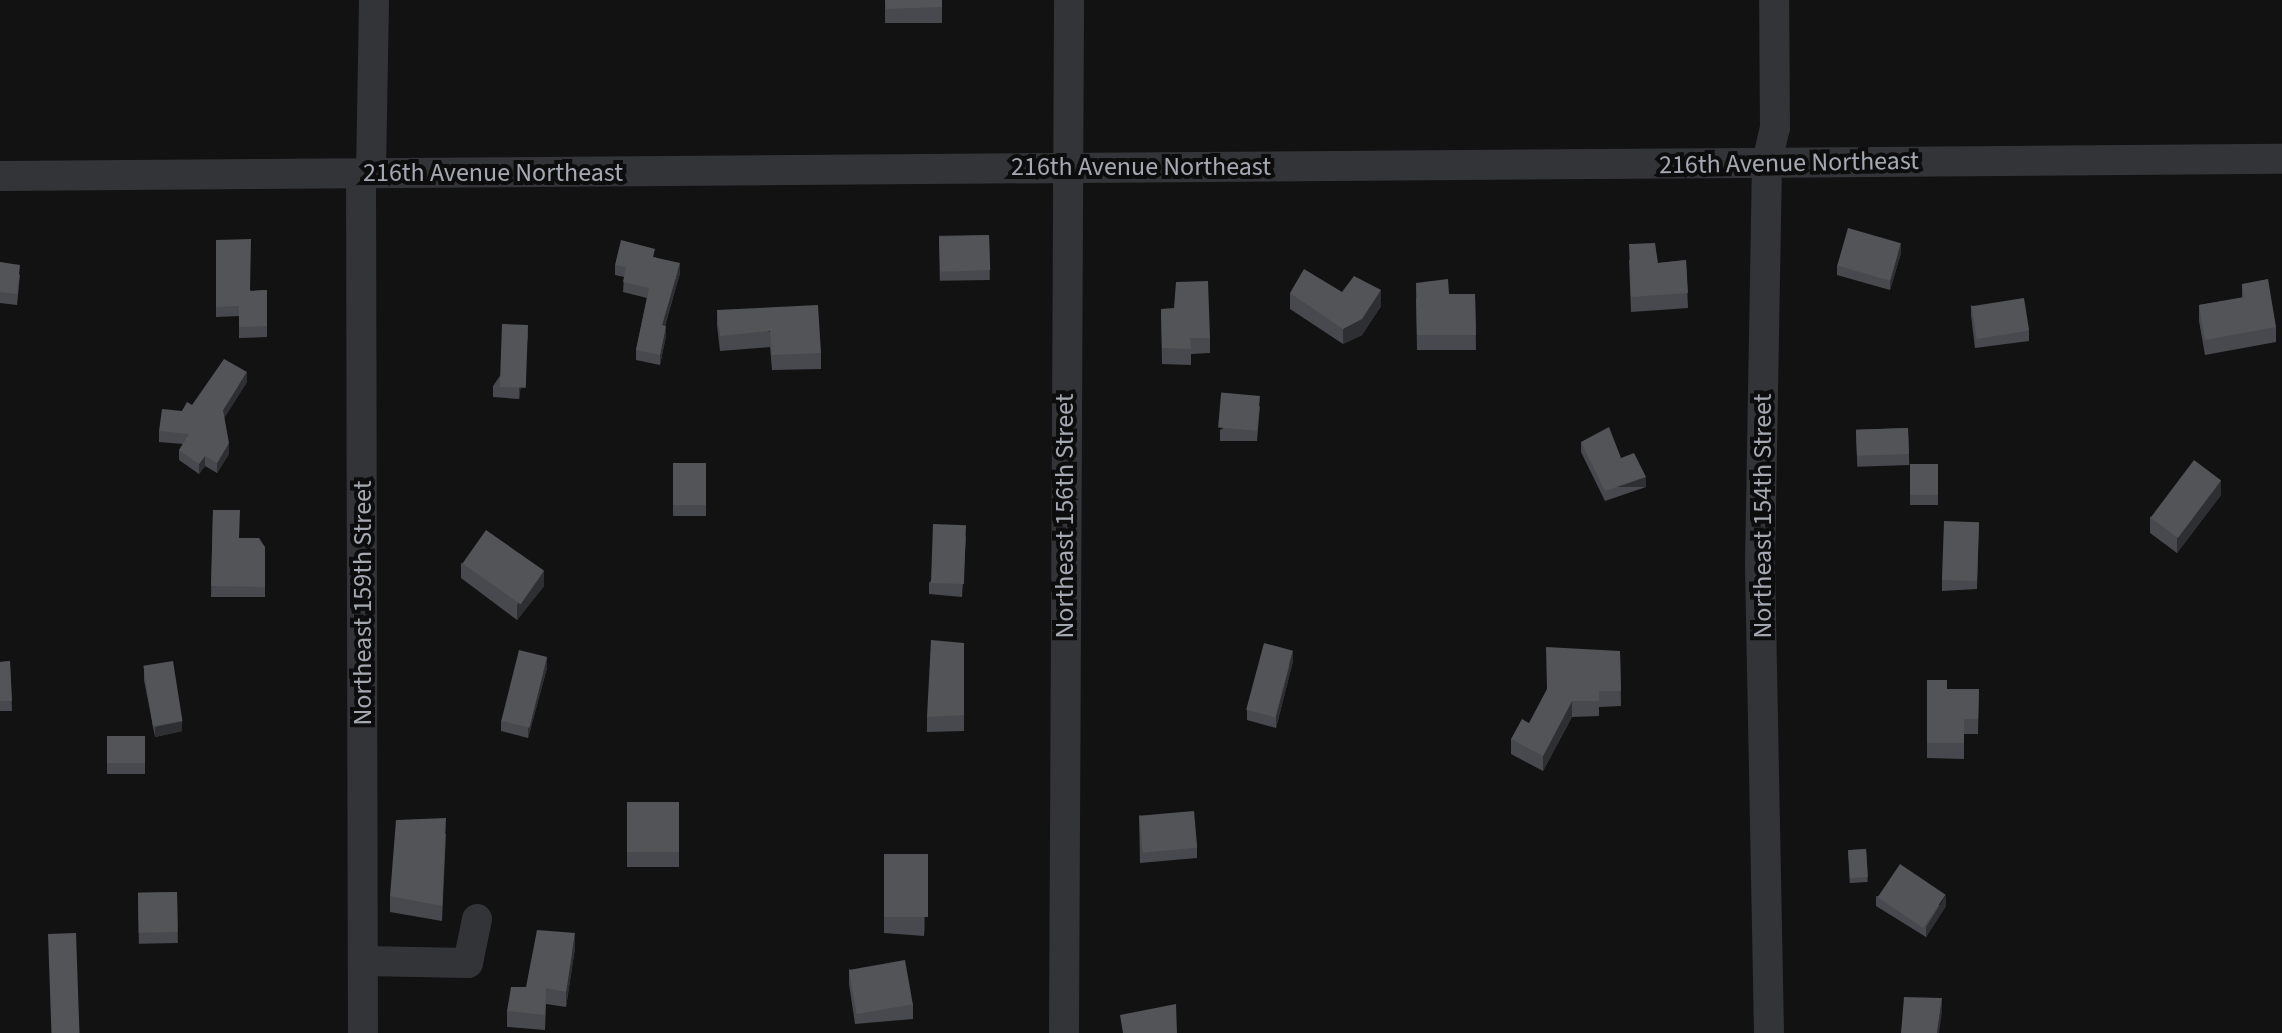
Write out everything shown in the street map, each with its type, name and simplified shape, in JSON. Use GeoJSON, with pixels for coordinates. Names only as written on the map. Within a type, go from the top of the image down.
{"type":"FeatureCollection","features":[{"type":"Feature","properties":{"kind":"street","name":"Northeast 159th Street"},"geometry":{"type":"LineString","coordinates":[[363,1033],[366,173],[374,0]]}},
{"type":"Feature","properties":{"kind":"street","name":"Northeast 156th Street"},"geometry":{"type":"LineString","coordinates":[[1064,1033],[1069,0]]}},
{"type":"Feature","properties":{"kind":"street","name":"Northeast 154th Street"},"geometry":{"type":"LineString","coordinates":[[1769,1033],[1760,564],[1767,162],[1775,128],[1774,0]]}},
{"type":"Feature","properties":{"kind":"street","name":"216th Avenue Northeast"},"geometry":{"type":"LineString","coordinates":[[0,176],[2282,159]]}},
{"type":"Feature","properties":{"kind":"street"},"geometry":{"type":"LineString","coordinates":[[363,961],[468,963],[477,919]]}},
{"type":"Feature","properties":{"kind":"building"},"geometry":{"type":"Polygon","coordinates":[[[885,0],[942,0],[942,7],[886,9],[885,0]]]}},
{"type":"Feature","properties":{"kind":"building"},"geometry":{"type":"Polygon","coordinates":[[[1848,228],[1901,243],[1890,281],[1837,265],[1848,228]]]}},
{"type":"Feature","properties":{"kind":"building"},"geometry":{"type":"Polygon","coordinates":[[[989,235],[990,270],[940,272],[939,237],[989,235]]]}},
{"type":"Feature","properties":{"kind":"building"},"geometry":{"type":"Polygon","coordinates":[[[251,239],[250,291],[267,290],[267,326],[239,327],[239,306],[216,307],[216,240],[251,239]]]}},
{"type":"Feature","properties":{"kind":"building"},"geometry":{"type":"Polygon","coordinates":[[[621,240],[655,249],[653,257],[680,263],[662,325],[666,326],[660,355],[636,350],[649,288],[623,282],[626,267],[615,265],[621,240]]]}},
{"type":"Feature","properties":{"kind":"building"},"geometry":{"type":"Polygon","coordinates":[[[1655,243],[1658,263],[1686,260],[1688,293],[1631,297],[1629,244],[1655,243]]]}},
{"type":"Feature","properties":{"kind":"building"},"geometry":{"type":"Polygon","coordinates":[[[0,262],[20,265],[17,294],[0,292],[0,262]]]}},
{"type":"Feature","properties":{"kind":"building"},"geometry":{"type":"Polygon","coordinates":[[[1304,269],[1342,292],[1354,276],[1381,290],[1362,319],[1343,329],[1290,293],[1304,269]]]}},
{"type":"Feature","properties":{"kind":"building"},"geometry":{"type":"Polygon","coordinates":[[[1448,279],[1449,294],[1475,294],[1476,335],[1417,335],[1416,283],[1448,279]]]}},
{"type":"Feature","properties":{"kind":"building"},"geometry":{"type":"Polygon","coordinates":[[[2268,279],[2276,327],[2205,340],[2199,305],[2244,297],[2242,284],[2268,279]]]}},
{"type":"Feature","properties":{"kind":"building"},"geometry":{"type":"Polygon","coordinates":[[[1208,281],[1210,338],[1190,338],[1191,349],[1162,348],[1161,309],[1174,308],[1176,282],[1208,281]]]}},
{"type":"Feature","properties":{"kind":"building"},"geometry":{"type":"Polygon","coordinates":[[[2024,298],[2029,331],[1977,339],[1972,306],[2024,298]]]}},
{"type":"Feature","properties":{"kind":"building"},"geometry":{"type":"Polygon","coordinates":[[[818,305],[821,353],[772,355],[770,331],[720,336],[717,310],[818,305]]]}},
{"type":"Feature","properties":{"kind":"building"},"geometry":{"type":"Polygon","coordinates":[[[502,324],[528,325],[526,388],[500,387],[502,324]]]}},
{"type":"Feature","properties":{"kind":"building"},"geometry":{"type":"Polygon","coordinates":[[[224,359],[247,372],[223,410],[229,443],[217,463],[205,456],[199,464],[179,450],[189,434],[159,431],[162,409],[182,411],[187,402],[192,405],[224,359]]]}},
{"type":"Feature","properties":{"kind":"building"},"geometry":{"type":"Polygon","coordinates":[[[1221,393],[1260,396],[1257,431],[1218,427],[1221,393]]]}},
{"type":"Feature","properties":{"kind":"building"},"geometry":{"type":"Polygon","coordinates":[[[1609,427],[1621,458],[1634,453],[1646,477],[1605,491],[1581,442],[1609,427]]]}},
{"type":"Feature","properties":{"kind":"building"},"geometry":{"type":"Polygon","coordinates":[[[1908,428],[1909,454],[1857,456],[1856,430],[1908,428]]]}},
{"type":"Feature","properties":{"kind":"building"},"geometry":{"type":"Polygon","coordinates":[[[2194,460],[2221,480],[2178,538],[2151,518],[2194,460]]]}},
{"type":"Feature","properties":{"kind":"building"},"geometry":{"type":"Polygon","coordinates":[[[673,463],[706,463],[706,505],[673,505],[673,463]]]}},
{"type":"Feature","properties":{"kind":"building"},"geometry":{"type":"Polygon","coordinates":[[[1910,464],[1938,464],[1938,495],[1910,495],[1910,464]]]}},
{"type":"Feature","properties":{"kind":"building"},"geometry":{"type":"Polygon","coordinates":[[[213,510],[240,510],[239,538],[259,538],[265,547],[265,587],[211,586],[213,510]]]}},
{"type":"Feature","properties":{"kind":"building"},"geometry":{"type":"Polygon","coordinates":[[[1944,521],[1979,522],[1977,581],[1942,580],[1944,521]]]}},
{"type":"Feature","properties":{"kind":"building"},"geometry":{"type":"Polygon","coordinates":[[[933,524],[966,525],[964,584],[931,583],[933,524]]]}},
{"type":"Feature","properties":{"kind":"building"},"geometry":{"type":"Polygon","coordinates":[[[486,530],[544,571],[521,604],[462,564],[486,530]]]}},
{"type":"Feature","properties":{"kind":"building"},"geometry":{"type":"Polygon","coordinates":[[[931,640],[964,643],[964,715],[927,717],[931,640]]]}},
{"type":"Feature","properties":{"kind":"building"},"geometry":{"type":"Polygon","coordinates":[[[1264,643],[1293,651],[1275,717],[1246,710],[1264,643]]]}},
{"type":"Feature","properties":{"kind":"building"},"geometry":{"type":"Polygon","coordinates":[[[1546,647],[1620,651],[1621,691],[1599,691],[1599,701],[1572,701],[1543,756],[1511,739],[1522,719],[1529,723],[1547,689],[1546,647]]]}},
{"type":"Feature","properties":{"kind":"building"},"geometry":{"type":"Polygon","coordinates":[[[519,650],[547,657],[529,728],[501,721],[519,650]]]}},
{"type":"Feature","properties":{"kind":"building"},"geometry":{"type":"Polygon","coordinates":[[[10,661],[12,701],[0,701],[0,662],[10,661]]]}},
{"type":"Feature","properties":{"kind":"building"},"geometry":{"type":"Polygon","coordinates":[[[173,661],[183,721],[153,726],[143,666],[173,661]]]}},
{"type":"Feature","properties":{"kind":"building"},"geometry":{"type":"Polygon","coordinates":[[[1927,680],[1947,680],[1947,689],[1979,689],[1978,719],[1964,719],[1964,743],[1927,743],[1927,680]]]}},
{"type":"Feature","properties":{"kind":"building"},"geometry":{"type":"Polygon","coordinates":[[[107,736],[145,736],[145,763],[107,763],[107,736]]]}},
{"type":"Feature","properties":{"kind":"building"},"geometry":{"type":"Polygon","coordinates":[[[627,802],[679,802],[679,852],[627,852],[627,802]]]}},
{"type":"Feature","properties":{"kind":"building"},"geometry":{"type":"Polygon","coordinates":[[[1194,811],[1197,848],[1142,853],[1139,816],[1194,811]]]}},
{"type":"Feature","properties":{"kind":"building"},"geometry":{"type":"Polygon","coordinates":[[[446,818],[442,906],[390,896],[396,820],[446,818]]]}},
{"type":"Feature","properties":{"kind":"building"},"geometry":{"type":"Polygon","coordinates":[[[1866,849],[1868,877],[1850,878],[1848,850],[1866,849]]]}},
{"type":"Feature","properties":{"kind":"building"},"geometry":{"type":"Polygon","coordinates":[[[884,854],[928,854],[928,917],[884,917],[884,854]]]}},
{"type":"Feature","properties":{"kind":"building"},"geometry":{"type":"Polygon","coordinates":[[[1900,864],[1946,895],[1923,928],[1878,897],[1900,864]]]}},
{"type":"Feature","properties":{"kind":"building"},"geometry":{"type":"Polygon","coordinates":[[[177,892],[178,932],[139,933],[138,893],[177,892]]]}},
{"type":"Feature","properties":{"kind":"building"},"geometry":{"type":"Polygon","coordinates":[[[537,930],[575,933],[566,992],[546,988],[545,1015],[507,1011],[511,987],[526,987],[537,930]]]}},
{"type":"Feature","properties":{"kind":"building"},"geometry":{"type":"Polygon","coordinates":[[[76,933],[79,1033],[51,1033],[48,934],[76,933]]]}},
{"type":"Feature","properties":{"kind":"building"},"geometry":{"type":"Polygon","coordinates":[[[905,960],[913,1004],[857,1014],[849,970],[905,960]]]}},
{"type":"Feature","properties":{"kind":"building"},"geometry":{"type":"Polygon","coordinates":[[[1904,997],[1942,998],[1937,1033],[1901,1033],[1904,997]]]}},
{"type":"Feature","properties":{"kind":"building"},"geometry":{"type":"Polygon","coordinates":[[[1176,1004],[1177,1033],[1123,1033],[1120,1015],[1176,1004]]]}}]}
